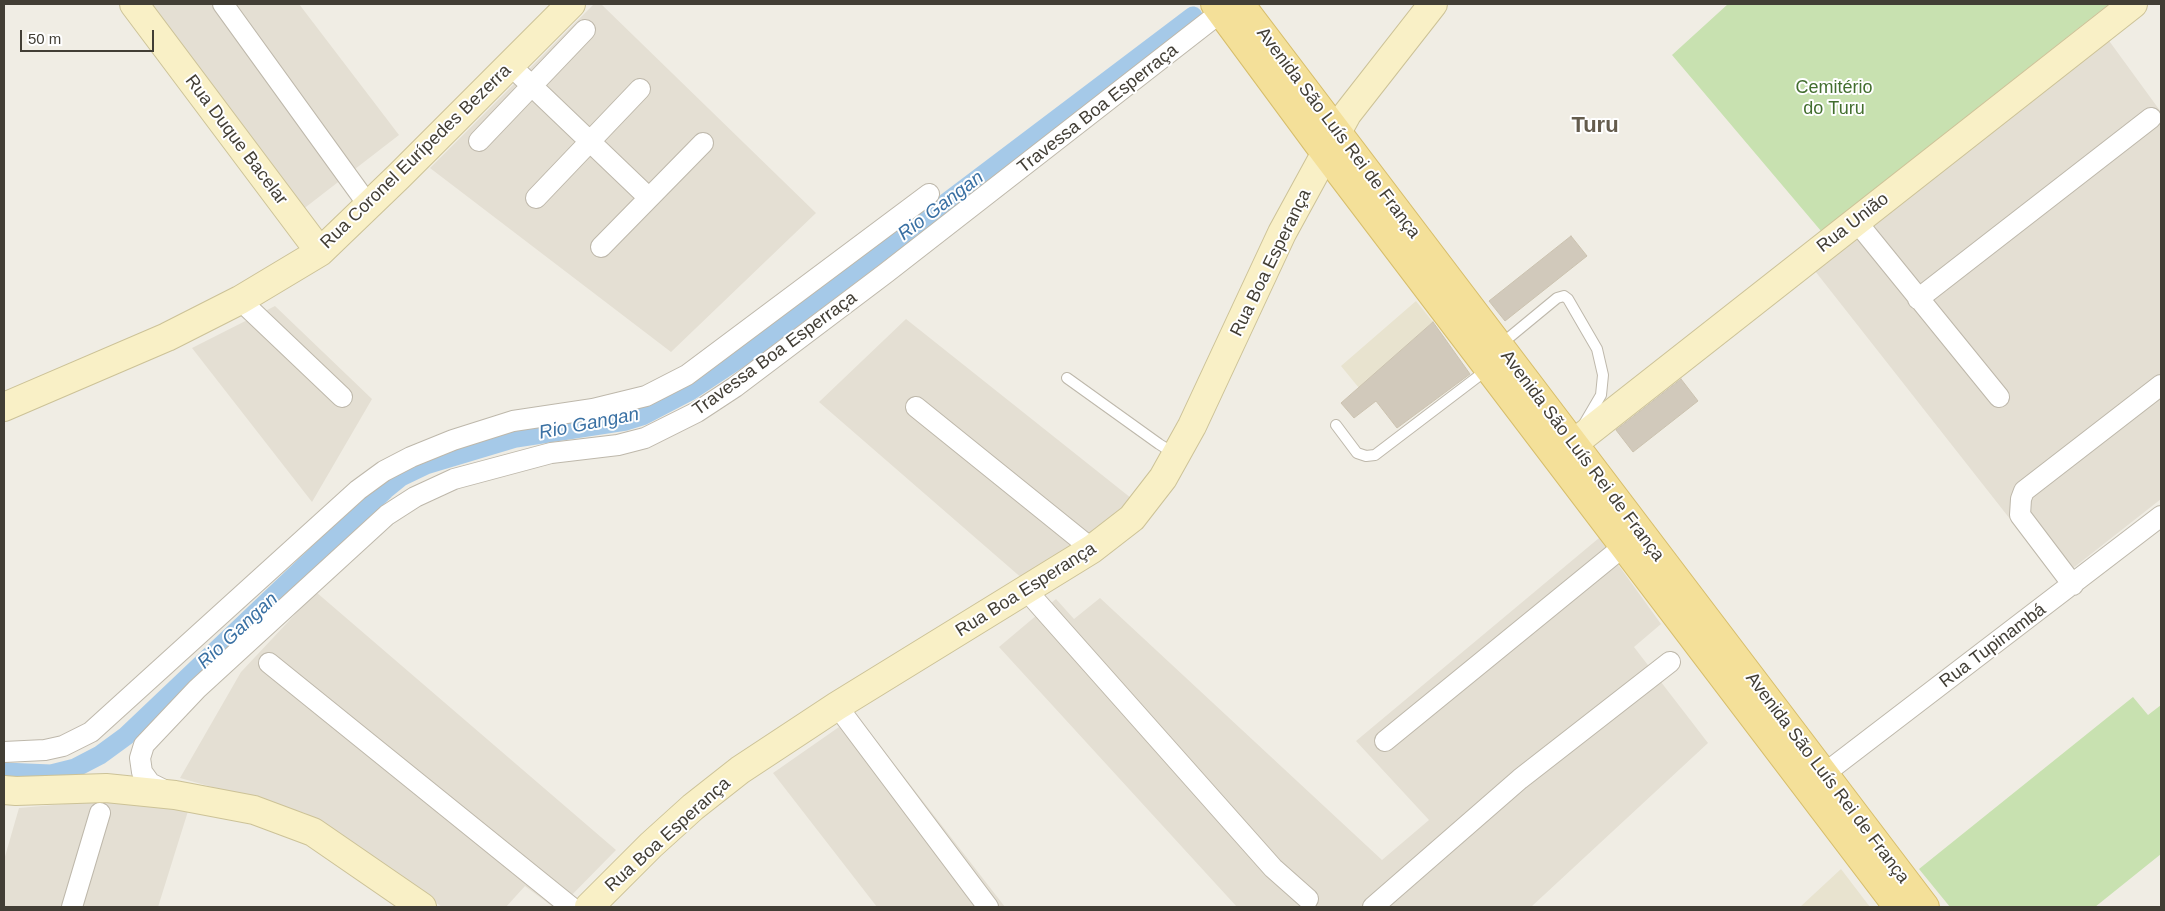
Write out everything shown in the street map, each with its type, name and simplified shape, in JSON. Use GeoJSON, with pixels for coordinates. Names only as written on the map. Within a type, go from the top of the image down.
{"type":"FeatureCollection","features":[{"type":"Feature","properties":{"kind":"main road","name":"Rua Duque Bacelar"},"geometry":{"type":"LineString","coordinates":[[134,4],[320,252]]}},
{"type":"Feature","properties":{"kind":"main road","name":"Rua Coronel Eurípedes Bezerra"},"geometry":{"type":"LineString","coordinates":[[4,407],[167,337],[240,300],[320,252],[369,206],[571,4]]}},
{"type":"Feature","properties":{"kind":"main road","name":"Rua Boa Esperança"},"geometry":{"type":"LineString","coordinates":[[589,907],[651,845],[693,807],[740,770],[837,706],[1092,549],[1132,518],[1147,501],[1176,454],[1216,377],[1282,233],[1347,114],[1433,4]]}},
{"type":"Feature","properties":{"kind":"main road","name":"Rua União"},"geometry":{"type":"LineString","coordinates":[[1576,441],[2133,4]]}},
{"type":"Feature","properties":{"kind":"main road","name":"Avenida São Luís Rei de França"},"geometry":{"type":"LineString","coordinates":[[1225,7],[1494,357],[1624,546],[1898,907]]}},
{"type":"Feature","properties":{"kind":"main road","name":"Avenida São Luís Rei de França"},"geometry":{"type":"LineString","coordinates":[[1494,357],[1576,441],[1925,907]]}},
{"type":"Feature","properties":{"kind":"main road"},"geometry":{"type":"LineString","coordinates":[[4,790],[106,788],[175,795],[254,810],[314,832],[422,907]]}},
{"type":"Feature","properties":{"kind":"street"},"geometry":{"type":"LineString","coordinates":[[223,4],[369,206]]}},
{"type":"Feature","properties":{"kind":"street","name":"Travessa Boa Esperraça"},"geometry":{"type":"LineString","coordinates":[[175,795],[150,783],[142,772],[140,758],[144,745],[197,689],[387,515],[415,497],[454,479],[506,463],[551,453],[618,445],[645,438],[697,412],[735,387],[886,273],[1225,7]]}},
{"type":"Feature","properties":{"kind":"street"},"geometry":{"type":"LineString","coordinates":[[479,140],[585,30]]}},
{"type":"Feature","properties":{"kind":"street"},"geometry":{"type":"LineString","coordinates":[[510,65],[649,198]]}},
{"type":"Feature","properties":{"kind":"street"},"geometry":{"type":"LineString","coordinates":[[536,198],[640,89]]}},
{"type":"Feature","properties":{"kind":"street"},"geometry":{"type":"LineString","coordinates":[[1918,299],[2151,118]]}},
{"type":"Feature","properties":{"kind":"street"},"geometry":{"type":"LineString","coordinates":[[601,247],[703,143]]}},
{"type":"Feature","properties":{"kind":"street"},"geometry":{"type":"LineString","coordinates":[[4,752],[45,750],[63,746],[78,740],[103,724],[358,490],[384,471],[411,457],[453,440],[513,422],[592,409],[646,396],[687,375],[929,194]]}},
{"type":"Feature","properties":{"kind":"street"},"geometry":{"type":"LineString","coordinates":[[1856,221],[1998,397]]}},
{"type":"Feature","properties":{"kind":"street"},"geometry":{"type":"LineString","coordinates":[[240,300],[342,397]]}},
{"type":"Feature","properties":{"kind":"street"},"geometry":{"type":"LineString","coordinates":[[2073,585],[2020,515],[2021,498],[2024,491],[2161,384]]}},
{"type":"Feature","properties":{"kind":"street"},"geometry":{"type":"LineString","coordinates":[[916,407],[1092,549]]}},
{"type":"Feature","properties":{"kind":"street","name":"Rua Tupinambá"},"geometry":{"type":"LineString","coordinates":[[1824,774],[2161,516]]}},
{"type":"Feature","properties":{"kind":"street"},"geometry":{"type":"LineString","coordinates":[[1385,741],[1624,546]]}},
{"type":"Feature","properties":{"kind":"street"},"geometry":{"type":"LineString","coordinates":[[1027,590],[1273,868],[1308,899]]}},
{"type":"Feature","properties":{"kind":"street"},"geometry":{"type":"LineString","coordinates":[[1373,907],[1520,779],[1670,662]]}},
{"type":"Feature","properties":{"kind":"street"},"geometry":{"type":"LineString","coordinates":[[269,663],[571,907]]}},
{"type":"Feature","properties":{"kind":"street"},"geometry":{"type":"LineString","coordinates":[[837,706],[988,907]]}},
{"type":"Feature","properties":{"kind":"street"},"geometry":{"type":"LineString","coordinates":[[72,907],[100,813]]}},
{"type":"Feature","properties":{"kind":"lane"},"geometry":{"type":"LineString","coordinates":[[1336,425],[1356,453],[1366,456],[1375,455],[1494,357],[1557,298],[1564,296],[1568,299],[1597,349],[1603,376],[1600,395],[1576,441]]}},
{"type":"Feature","properties":{"kind":"lane"},"geometry":{"type":"LineString","coordinates":[[1067,378],[1159,444],[1176,454]]}},
{"type":"Feature","properties":{"kind":"shaded area"},"geometry":{"type":"Polygon","coordinates":[[[149,4],[299,4],[399,135],[302,210],[149,4]]]}},
{"type":"Feature","properties":{"kind":"shaded area"},"geometry":{"type":"Polygon","coordinates":[[[594,4],[601,4],[816,213],[671,352],[430,168],[594,4]]]}},
{"type":"Feature","properties":{"kind":"shaded area"},"geometry":{"type":"Polygon","coordinates":[[[2107,38],[2161,112],[2161,499],[2058,580],[1815,271],[2107,38]]]}},
{"type":"Feature","properties":{"kind":"shaded area"},"geometry":{"type":"Polygon","coordinates":[[[1416,301],[1433,322],[1359,388],[1341,366],[1416,301]]]}},
{"type":"Feature","properties":{"kind":"shaded area"},"geometry":{"type":"Polygon","coordinates":[[[275,306],[372,399],[312,502],[192,348],[275,306]]]}},
{"type":"Feature","properties":{"kind":"shaded area"},"geometry":{"type":"Polygon","coordinates":[[[906,319],[1136,502],[1024,580],[819,402],[906,319]]]}},
{"type":"Feature","properties":{"kind":"shaded area"},"geometry":{"type":"Polygon","coordinates":[[[1599,538],[1661,624],[1634,647],[1708,743],[1531,907],[1237,907],[999,647],[1056,599],[1074,619],[1100,598],[1382,860],[1429,820],[1356,741],[1599,538]]]}},
{"type":"Feature","properties":{"kind":"shaded area"},"geometry":{"type":"Polygon","coordinates":[[[316,592],[616,850],[560,907],[553,907],[525,886],[506,907],[442,907],[305,813],[180,778],[241,672],[316,592]]]}},
{"type":"Feature","properties":{"kind":"shaded area"},"geometry":{"type":"Polygon","coordinates":[[[864,725],[1005,907],[877,907],[773,773],[839,727],[848,738],[864,725]]]}},
{"type":"Feature","properties":{"kind":"shaded area"},"geometry":{"type":"Polygon","coordinates":[[[123,799],[189,808],[158,907],[4,907],[4,860],[19,808],[123,799]]]}},
{"type":"Feature","properties":{"kind":"shaded area"},"geometry":{"type":"Polygon","coordinates":[[[1841,869],[1870,907],[1800,907],[1841,869]]]}},
{"type":"Feature","properties":{"kind":"green space","name":"Cemitério do Turu"},"geometry":{"type":"Polygon","coordinates":[[[1728,4],[2109,4],[1821,231],[1672,55],[1728,4]]]}},
{"type":"Feature","properties":{"kind":"green space"},"geometry":{"type":"Polygon","coordinates":[[[2133,697],[2148,715],[2161,705],[2161,854],[2095,907],[1950,907],[1919,869],[2133,697]]]}},
{"type":"Feature","properties":{"kind":"building"},"geometry":{"type":"Polygon","coordinates":[[[1571,236],[1587,256],[1505,321],[1489,301],[1571,236]]]}},
{"type":"Feature","properties":{"kind":"building"},"geometry":{"type":"Polygon","coordinates":[[[1433,322],[1470,374],[1397,428],[1376,401],[1354,418],[1341,403],[1433,322]]]}},
{"type":"Feature","properties":{"kind":"building"},"geometry":{"type":"Polygon","coordinates":[[[1681,379],[1698,401],[1633,452],[1616,430],[1681,379]]]}},
{"type":"Feature","properties":{"kind":"waterway","name":"Rio Gangan"},"geometry":{"type":"LineString","coordinates":[[4,772],[51,774],[75,768],[100,755],[126,736],[385,490],[401,477],[426,465],[516,438],[626,421],[642,416],[690,391],[743,356],[1193,16]]}},
{"type":"Feature","properties":{"kind":"district","name":"Turu"},"geometry":{"type":"Point","coordinates":[1595,126]}}]}
